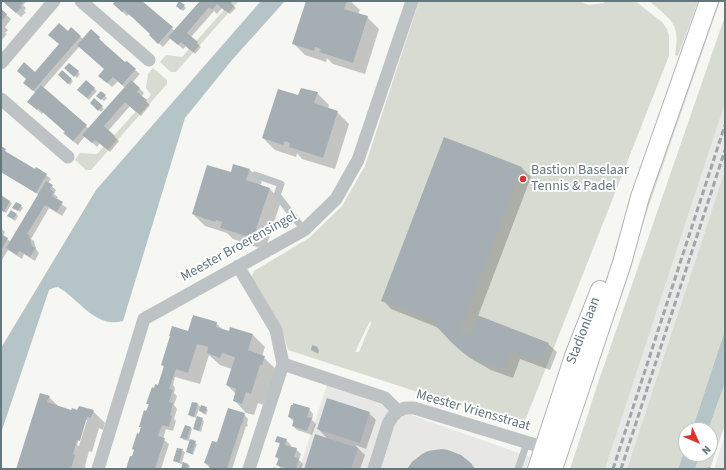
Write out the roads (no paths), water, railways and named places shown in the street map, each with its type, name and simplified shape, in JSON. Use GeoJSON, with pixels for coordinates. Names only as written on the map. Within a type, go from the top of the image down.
{"type":"FeatureCollection","features":[{"type":"Feature","properties":{"kind":"main road","name":"Stadionlaan"},"geometry":{"type":"LineString","coordinates":[[537,469],[545,453],[574,356],[611,260],[640,197],[709,1]]}},
{"type":"Feature","properties":{"kind":"street"},"geometry":{"type":"LineString","coordinates":[[1,63],[54,1]]}},
{"type":"Feature","properties":{"kind":"street"},"geometry":{"type":"LineString","coordinates":[[81,1],[148,60]]}},
{"type":"Feature","properties":{"kind":"street","name":"Meester Broerensingel"},"geometry":{"type":"LineString","coordinates":[[98,469],[144,319],[304,230],[336,199],[358,160],[412,1]]}},
{"type":"Feature","properties":{"kind":"street"},"geometry":{"type":"LineString","coordinates":[[1,98],[68,157]]}},
{"type":"Feature","properties":{"kind":"street"},"geometry":{"type":"LineString","coordinates":[[238,266],[276,330],[283,364],[249,469]]}},
{"type":"Feature","properties":{"kind":"street","name":"Meester Vriensstraat"},"geometry":{"type":"LineString","coordinates":[[283,364],[385,398],[398,411],[405,408],[414,408],[545,453]]}},
{"type":"Feature","properties":{"kind":"street"},"geometry":{"type":"LineString","coordinates":[[374,469],[388,424],[398,411]]}},
{"type":"Feature","properties":{"kind":"lane"},"geometry":{"type":"LineString","coordinates":[[255,175],[281,184],[277,196],[304,230]]}},
{"type":"Feature","properties":{"kind":"lane"},"geometry":{"type":"LineString","coordinates":[[518,469],[545,453]]}},
{"type":"Feature","properties":{"kind":"railway"},"geometry":{"type":"LineString","coordinates":[[613,469],[725,125]]}},
{"type":"Feature","properties":{"kind":"railway"},"geometry":{"type":"LineString","coordinates":[[621,469],[725,150]]}},
{"type":"Feature","properties":{"kind":"place","name":"Bastion Baselaar Tennis & Padel"},"geometry":{"type":"Point","coordinates":[523,179]}}]}
